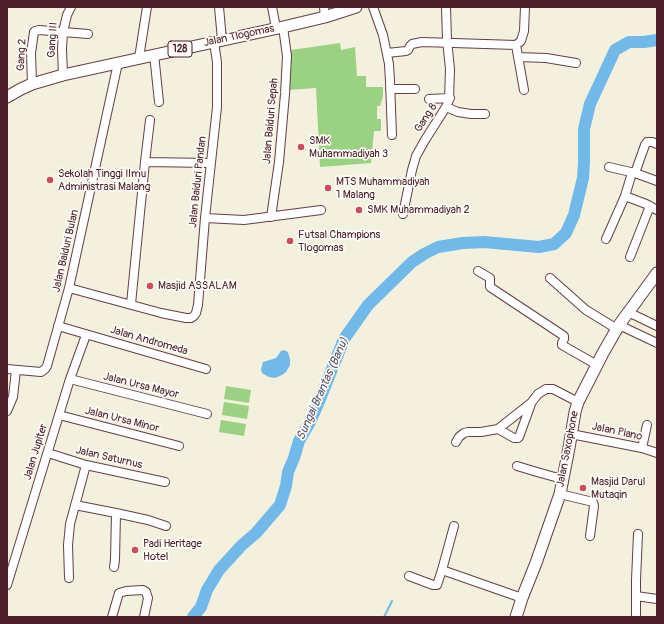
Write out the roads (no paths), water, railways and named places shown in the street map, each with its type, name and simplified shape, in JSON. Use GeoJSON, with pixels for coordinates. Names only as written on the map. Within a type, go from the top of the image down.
{"type":"FeatureCollection","features":[{"type":"Feature","properties":{"kind":"main road","name":"Jalan Tlogomas"},"geometry":{"type":"LineString","coordinates":[[7,97],[32,84],[63,75],[280,27],[325,12],[356,7]]}},
{"type":"Feature","properties":{"kind":"main road","name":"Jalan Saxophone"},"geometry":{"type":"LineString","coordinates":[[516,617],[560,494],[578,402],[618,327],[628,312],[655,280]]}},
{"type":"Feature","properties":{"kind":"street","name":"Gang III"},"geometry":{"type":"LineString","coordinates":[[63,75],[63,32],[67,15],[71,7]]}},
{"type":"Feature","properties":{"kind":"street"},"geometry":{"type":"LineString","coordinates":[[139,58],[147,7]]}},
{"type":"Feature","properties":{"kind":"street","name":"Jalan Baiduri Pandan"},"geometry":{"type":"LineString","coordinates":[[131,304],[161,313],[186,318],[191,318],[196,313],[198,305],[217,101],[219,7]]}},
{"type":"Feature","properties":{"kind":"street","name":"Jalan Baiduri Sepah"},"geometry":{"type":"LineString","coordinates":[[271,217],[279,162],[287,56],[280,27],[272,7]]}},
{"type":"Feature","properties":{"kind":"street"},"geometry":{"type":"LineString","coordinates":[[373,7],[383,35],[389,64],[392,135]]}},
{"type":"Feature","properties":{"kind":"street","name":"Gang 8"},"geometry":{"type":"LineString","coordinates":[[403,214],[416,156],[450,98],[450,69],[446,7]]}},
{"type":"Feature","properties":{"kind":"street"},"geometry":{"type":"LineString","coordinates":[[387,53],[406,51],[410,46],[418,43],[516,45],[521,41],[524,31],[525,7]]}},
{"type":"Feature","properties":{"kind":"street","name":"Gang 2"},"geometry":{"type":"LineString","coordinates":[[32,84],[31,54],[34,32],[37,30],[63,32]]}},
{"type":"Feature","properties":{"kind":"street"},"geometry":{"type":"LineString","coordinates":[[63,32],[88,34]]}},
{"type":"Feature","properties":{"kind":"street"},"geometry":{"type":"LineString","coordinates":[[516,45],[524,90]]}},
{"type":"Feature","properties":{"kind":"street"},"geometry":{"type":"LineString","coordinates":[[154,54],[159,102]]}},
{"type":"Feature","properties":{"kind":"street"},"geometry":{"type":"LineString","coordinates":[[518,57],[546,58],[576,63]]}},
{"type":"Feature","properties":{"kind":"street","name":"Jalan Baiduri Bulan"},"geometry":{"type":"LineString","coordinates":[[16,370],[43,371],[47,366],[68,288],[118,63]]}},
{"type":"Feature","properties":{"kind":"street"},"geometry":{"type":"LineString","coordinates":[[390,89],[415,88]]}},
{"type":"Feature","properties":{"kind":"street"},"geometry":{"type":"LineString","coordinates":[[429,99],[450,98]]}},
{"type":"Feature","properties":{"kind":"street"},"geometry":{"type":"LineString","coordinates":[[446,107],[458,112],[485,114]]}},
{"type":"Feature","properties":{"kind":"street"},"geometry":{"type":"LineString","coordinates":[[68,288],[131,304],[144,162],[150,120]]}},
{"type":"Feature","properties":{"kind":"street"},"geometry":{"type":"LineString","coordinates":[[606,239],[645,145],[647,142],[657,144]]}},
{"type":"Feature","properties":{"kind":"street"},"geometry":{"type":"LineString","coordinates":[[144,162],[211,163]]}},
{"type":"Feature","properties":{"kind":"street"},"geometry":{"type":"LineString","coordinates":[[609,167],[634,173],[657,181]]}},
{"type":"Feature","properties":{"kind":"street"},"geometry":{"type":"LineString","coordinates":[[625,196],[654,208],[640,230],[630,257]]}},
{"type":"Feature","properties":{"kind":"street"},"geometry":{"type":"LineString","coordinates":[[206,218],[244,220],[321,210]]}},
{"type":"Feature","properties":{"kind":"street"},"geometry":{"type":"LineString","coordinates":[[478,271],[490,278],[490,287],[564,336],[562,345],[597,365]]}},
{"type":"Feature","properties":{"kind":"street"},"geometry":{"type":"LineString","coordinates":[[550,278],[586,310],[618,327],[657,343]]}},
{"type":"Feature","properties":{"kind":"street"},"geometry":{"type":"LineString","coordinates":[[628,312],[657,326]]}},
{"type":"Feature","properties":{"kind":"street"},"geometry":{"type":"LineString","coordinates":[[58,326],[86,335]]}},
{"type":"Feature","properties":{"kind":"street","name":"Jalan Andromeda"},"geometry":{"type":"LineString","coordinates":[[86,335],[206,369]]}},
{"type":"Feature","properties":{"kind":"street","name":"Jalan Jupiter"},"geometry":{"type":"LineString","coordinates":[[7,585],[8,576],[48,453],[70,379],[86,335]]}},
{"type":"Feature","properties":{"kind":"street"},"geometry":{"type":"LineString","coordinates":[[7,369],[16,370],[13,397],[7,411]]}},
{"type":"Feature","properties":{"kind":"street","name":"Jalan Ursa Mayor"},"geometry":{"type":"LineString","coordinates":[[70,379],[207,414]]}},
{"type":"Feature","properties":{"kind":"street"},"geometry":{"type":"LineString","coordinates":[[456,442],[464,433],[498,429],[544,390],[552,389],[578,402]]}},
{"type":"Feature","properties":{"kind":"street"},"geometry":{"type":"LineString","coordinates":[[498,429],[514,438],[518,438],[531,402]]}},
{"type":"Feature","properties":{"kind":"street","name":"Jalan Ursa Minor"},"geometry":{"type":"LineString","coordinates":[[59,415],[179,446]]}},
{"type":"Feature","properties":{"kind":"street"},"geometry":{"type":"LineString","coordinates":[[642,448],[647,425]]}},
{"type":"Feature","properties":{"kind":"street","name":"Jalan Piano"},"geometry":{"type":"LineString","coordinates":[[571,434],[642,448],[657,454]]}},
{"type":"Feature","properties":{"kind":"street","name":"Jalan Saturnus"},"geometry":{"type":"LineString","coordinates":[[48,453],[86,465],[165,482]]}},
{"type":"Feature","properties":{"kind":"street"},"geometry":{"type":"LineString","coordinates":[[69,578],[68,545],[70,524],[86,465]]}},
{"type":"Feature","properties":{"kind":"street"},"geometry":{"type":"LineString","coordinates":[[518,466],[562,479]]}},
{"type":"Feature","properties":{"kind":"street"},"geometry":{"type":"LineString","coordinates":[[560,494],[593,502],[594,512],[590,536]]}},
{"type":"Feature","properties":{"kind":"street"},"geometry":{"type":"LineString","coordinates":[[75,504],[148,520],[166,526]]}},
{"type":"Feature","properties":{"kind":"street"},"geometry":{"type":"LineString","coordinates":[[114,567],[116,560],[116,513]]}},
{"type":"Feature","properties":{"kind":"street"},"geometry":{"type":"LineString","coordinates":[[409,576],[433,585],[437,585],[454,526]]}},
{"type":"Feature","properties":{"kind":"street"},"geometry":{"type":"LineString","coordinates":[[636,617],[638,534]]}},
{"type":"Feature","properties":{"kind":"street"},"geometry":{"type":"LineString","coordinates":[[442,570],[522,598]]}},
{"type":"Feature","properties":{"kind":"street"},"geometry":{"type":"LineString","coordinates":[[112,617],[119,593],[143,590],[146,592],[148,598],[144,617]]}},
{"type":"Feature","properties":{"kind":"street"},"geometry":{"type":"LineString","coordinates":[[636,596],[657,599]]}},
{"type":"Feature","properties":{"kind":"water"},"geometry":{"type":"Polygon","coordinates":[[[284,350],[288,352],[290,359],[290,365],[286,372],[275,378],[269,377],[262,373],[261,369],[263,362],[276,358],[281,351],[284,350]]]}},
{"type":"Feature","properties":{"kind":"waterway","name":"Sungai Brantas (Banu)"},"geometry":{"type":"LineString","coordinates":[[193,617],[201,607],[207,590],[219,570],[242,545],[256,533],[280,505],[286,486],[288,472],[299,441],[310,422],[344,339],[368,305],[412,262],[438,247],[463,243],[484,242],[539,247],[554,244],[566,233],[574,215],[583,178],[584,129],[590,104],[615,50],[629,42],[657,40]]}},
{"type":"Feature","properties":{"kind":"waterway"},"geometry":{"type":"LineString","coordinates":[[384,617],[392,601]]}},
{"type":"Feature","properties":{"kind":"place","name":"SMK Muhammadiyah 3"},"geometry":{"type":"Point","coordinates":[301,147]}},
{"type":"Feature","properties":{"kind":"place","name":"Sekolah Tinggi Ilmu Administrasi Malang"},"geometry":{"type":"Point","coordinates":[50,180]}},
{"type":"Feature","properties":{"kind":"place","name":"MTS Muhammadiyah 1 Malang"},"geometry":{"type":"Point","coordinates":[328,188]}},
{"type":"Feature","properties":{"kind":"place","name":"SMK Muhammadiyah 2"},"geometry":{"type":"Point","coordinates":[359,210]}},
{"type":"Feature","properties":{"kind":"place","name":"Futsal Champions Tlogomas"},"geometry":{"type":"Point","coordinates":[290,241]}},
{"type":"Feature","properties":{"kind":"place","name":"Masjid ASSALAM"},"geometry":{"type":"Point","coordinates":[150,286]}},
{"type":"Feature","properties":{"kind":"place","name":"Masjid Darul Mutaqin"},"geometry":{"type":"Point","coordinates":[583,488]}},
{"type":"Feature","properties":{"kind":"place","name":"Padi Heritage Hotel"},"geometry":{"type":"Point","coordinates":[135,550]}}]}
